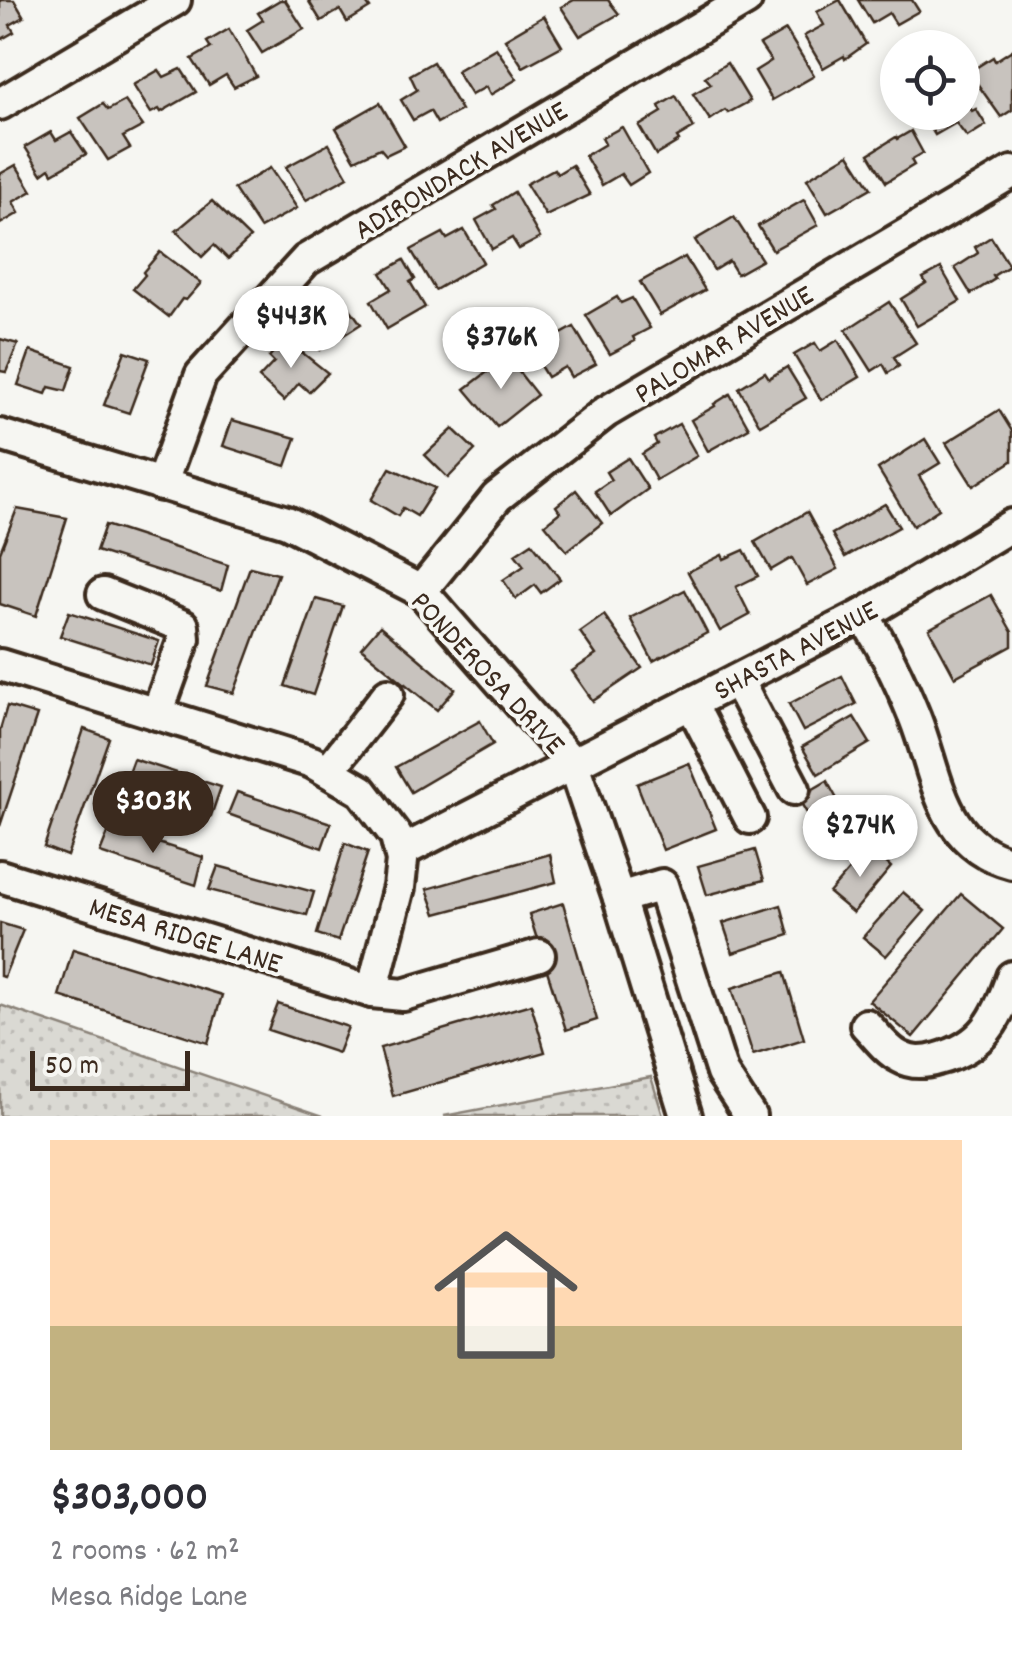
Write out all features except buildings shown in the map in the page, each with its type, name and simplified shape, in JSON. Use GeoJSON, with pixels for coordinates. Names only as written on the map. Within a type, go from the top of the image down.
{"type":"FeatureCollection","features":[{"type":"Feature","properties":{"kind":"street"},"geometry":{"type":"LineString","coordinates":[[0,104],[175,0]]}},
{"type":"Feature","properties":{"kind":"street","name":"ADIRONDACK AVENUE"},"geometry":{"type":"LineString","coordinates":[[161,486],[201,375],[306,260],[746,0]]}},
{"type":"Feature","properties":{"kind":"street","name":"PALOMAR AVENUE"},"geometry":{"type":"LineString","coordinates":[[421,591],[497,497],[606,412],[1012,172]]}},
{"type":"Feature","properties":{"kind":"street","name":"PONDEROSA DRIVE"},"geometry":{"type":"LineString","coordinates":[[0,435],[287,522],[421,591],[574,764],[686,1116]]}},
{"type":"Feature","properties":{"kind":"street","name":"SHASTA AVENUE"},"geometry":{"type":"LineString","coordinates":[[401,852],[863,615],[1012,526]]}},
{"type":"Feature","properties":{"kind":"street"},"geometry":{"type":"LineString","coordinates":[[103,594],[183,626],[184,639],[157,714]]}},
{"type":"Feature","properties":{"kind":"street"},"geometry":{"type":"LineString","coordinates":[[863,615],[876,634],[915,719],[944,808],[970,843],[1012,863]]}},
{"type":"Feature","properties":{"kind":"street"},"geometry":{"type":"LineString","coordinates":[[0,665],[312,762],[362,791],[396,836],[401,852],[399,887],[372,992]]}},
{"type":"Feature","properties":{"kind":"street"},"geometry":{"type":"LineString","coordinates":[[738,680],[794,789]]}},
{"type":"Feature","properties":{"kind":"street"},"geometry":{"type":"LineString","coordinates":[[328,771],[388,694]]}},
{"type":"Feature","properties":{"kind":"street"},"geometry":{"type":"LineString","coordinates":[[691,704],[750,818]]}},
{"type":"Feature","properties":{"kind":"street","name":"MESA RIDGE LANE"},"geometry":{"type":"LineString","coordinates":[[0,876],[372,992],[403,994],[539,955]]}},
{"type":"Feature","properties":{"kind":"street"},"geometry":{"type":"LineString","coordinates":[[618,898],[662,885],[722,1073],[750,1116]]}},
{"type":"Feature","properties":{"kind":"street"},"geometry":{"type":"LineString","coordinates":[[866,1025],[898,1057],[933,1061],[961,1052],[984,1035],[1004,1002],[1012,977]]}},
{"type":"Feature","properties":{"kind":"shaded area"},"geometry":{"type":"Polygon","coordinates":[[[0,1005],[323,1116],[0,1116],[0,1005]]]}},
{"type":"Feature","properties":{"kind":"shaded area"},"geometry":{"type":"Polygon","coordinates":[[[651,1077],[663,1116],[444,1116],[651,1077]]]}}]}
